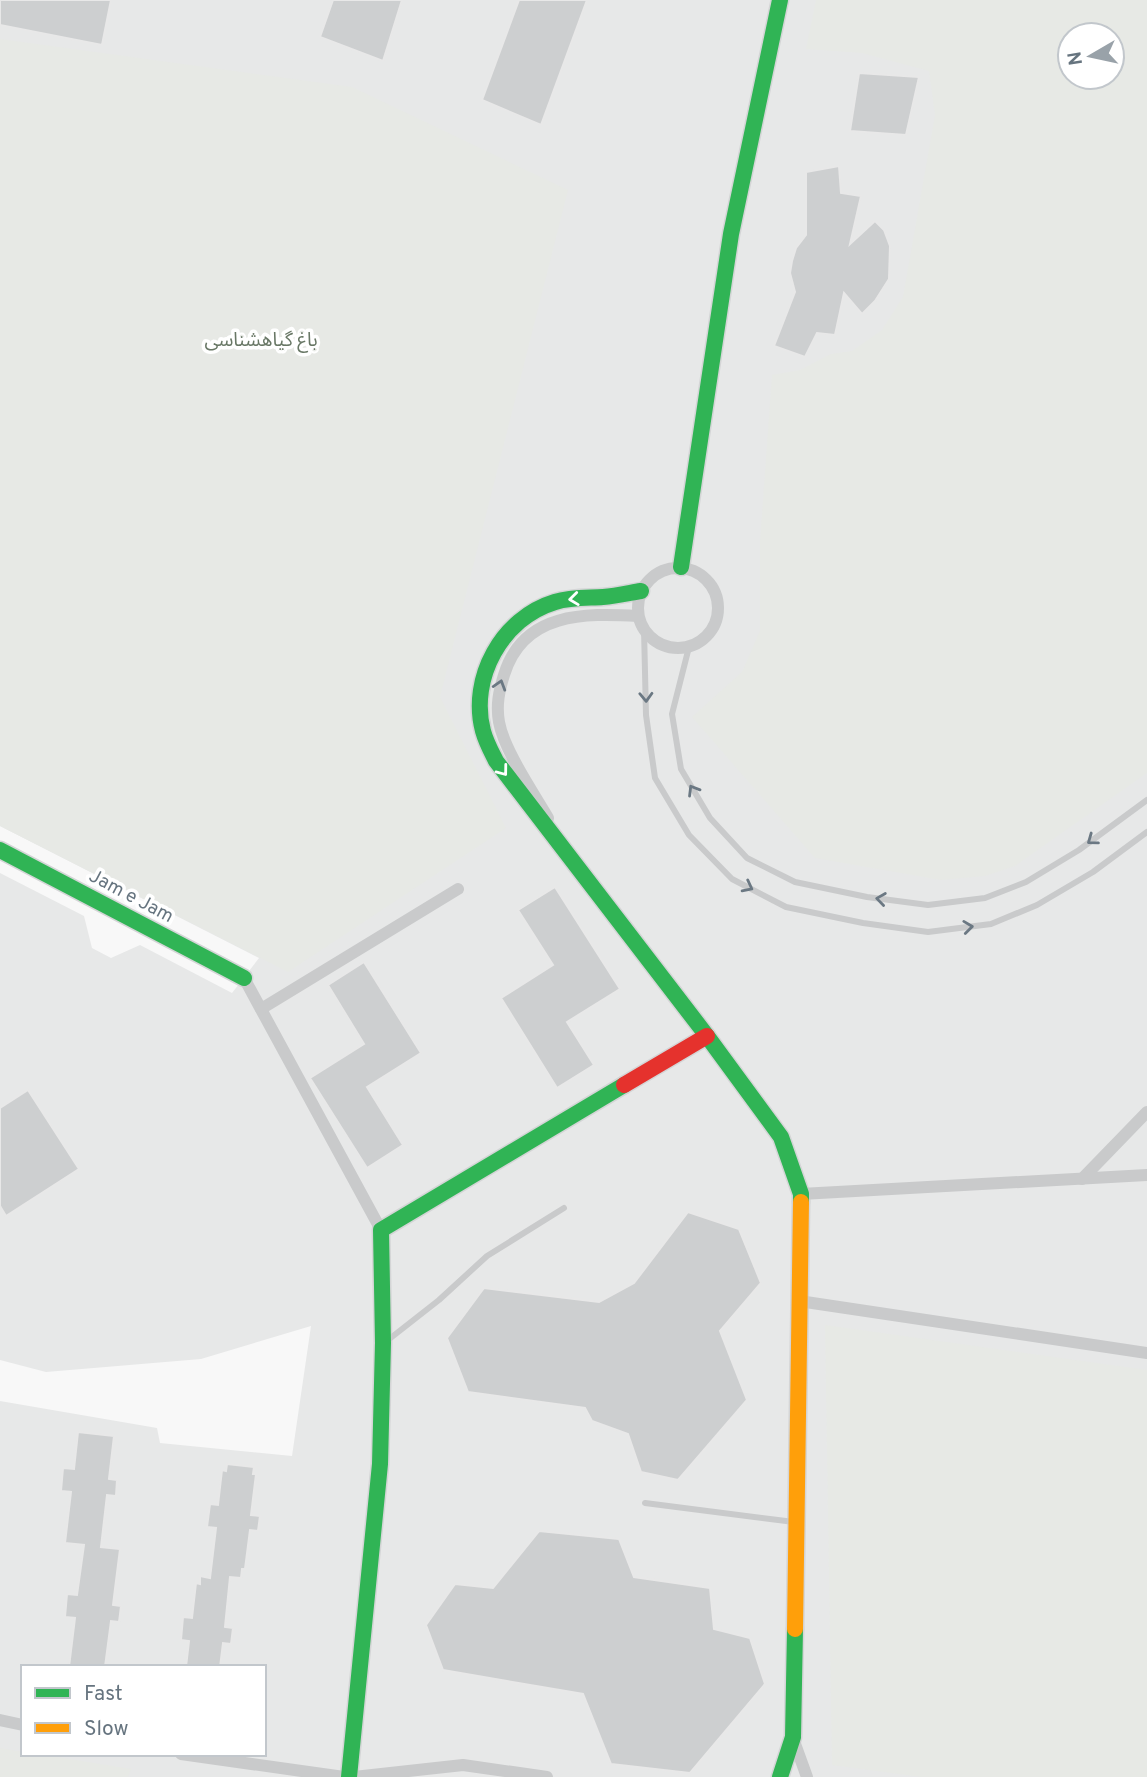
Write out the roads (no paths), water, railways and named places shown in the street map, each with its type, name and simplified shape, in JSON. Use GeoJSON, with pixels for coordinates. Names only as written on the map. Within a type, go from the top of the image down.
{"type":"FeatureCollection","features":[{"type":"Feature","properties":{"kind":"street"},"geometry":{"type":"LineString","coordinates":[[681,567],[731,234],[780,0]]}},
{"type":"Feature","properties":{"kind":"street"},"geometry":{"type":"LineString","coordinates":[[681,567],[693,570],[712,586],[717,597],[718,610],[716,622],[709,633],[689,647],[676,648],[664,646],[653,639],[641,622],[638,603],[648,580],[669,568],[681,567]]}},
{"type":"Feature","properties":{"kind":"street"},"geometry":{"type":"LineString","coordinates":[[641,591],[558,601],[545,605],[513,624],[491,655],[479,695],[482,728],[496,761],[707,1036],[781,1138],[801,1194],[793,1737],[780,1777]]}},
{"type":"Feature","properties":{"kind":"street"},"geometry":{"type":"LineString","coordinates":[[570,858],[512,753],[499,724],[497,697],[507,664],[526,638],[553,621],[574,616],[641,622]]}},
{"type":"Feature","properties":{"kind":"street","name":"Jam e Jam"},"geometry":{"type":"LineString","coordinates":[[0,850],[244,978]]}},
{"type":"Feature","properties":{"kind":"street"},"geometry":{"type":"LineString","coordinates":[[261,1009],[458,889]]}},
{"type":"Feature","properties":{"kind":"street"},"geometry":{"type":"LineString","coordinates":[[244,978],[381,1230],[383,1343],[380,1464],[349,1777]]}},
{"type":"Feature","properties":{"kind":"street"},"geometry":{"type":"LineString","coordinates":[[381,1230],[707,1036]]}},
{"type":"Feature","properties":{"kind":"street"},"geometry":{"type":"LineString","coordinates":[[1082,1179],[1147,1112]]}},
{"type":"Feature","properties":{"kind":"street"},"geometry":{"type":"LineString","coordinates":[[801,1194],[1147,1175]]}},
{"type":"Feature","properties":{"kind":"street"},"geometry":{"type":"LineString","coordinates":[[799,1301],[1147,1353]]}},
{"type":"Feature","properties":{"kind":"street"},"geometry":{"type":"LineString","coordinates":[[1,1721],[21,1725]]}},
{"type":"Feature","properties":{"kind":"street"},"geometry":{"type":"LineString","coordinates":[[793,1737],[807,1777]]}},
{"type":"Feature","properties":{"kind":"street"},"geometry":{"type":"LineString","coordinates":[[196,1756],[349,1777],[463,1765],[547,1777]]}},
{"type":"Feature","properties":{"kind":"lane"},"geometry":{"type":"LineString","coordinates":[[641,622],[646,715],[655,778],[689,835],[732,879],[786,907],[863,923],[928,932],[991,924],[1037,905],[1093,872],[1147,832]]}},
{"type":"Feature","properties":{"kind":"lane"},"geometry":{"type":"LineString","coordinates":[[689,647],[673,714],[681,769],[710,818],[747,858],[795,882],[867,897],[928,905],[985,898],[1026,882],[1147,800]]}},
{"type":"Feature","properties":{"kind":"lane"},"geometry":{"type":"LineString","coordinates":[[383,1343],[439,1300],[487,1256],[564,1208]]}},
{"type":"Feature","properties":{"kind":"lane"},"geometry":{"type":"LineString","coordinates":[[645,1503],[796,1522]]}},
{"type":"Feature","properties":{"kind":"lane"},"geometry":{"type":"LineString","coordinates":[[463,1765],[494,1777]]}},
{"type":"Feature","properties":{"kind":"park label","name":"باغ گیاهشناسی"},"geometry":{"type":"Point","coordinates":[261,339]}}]}
